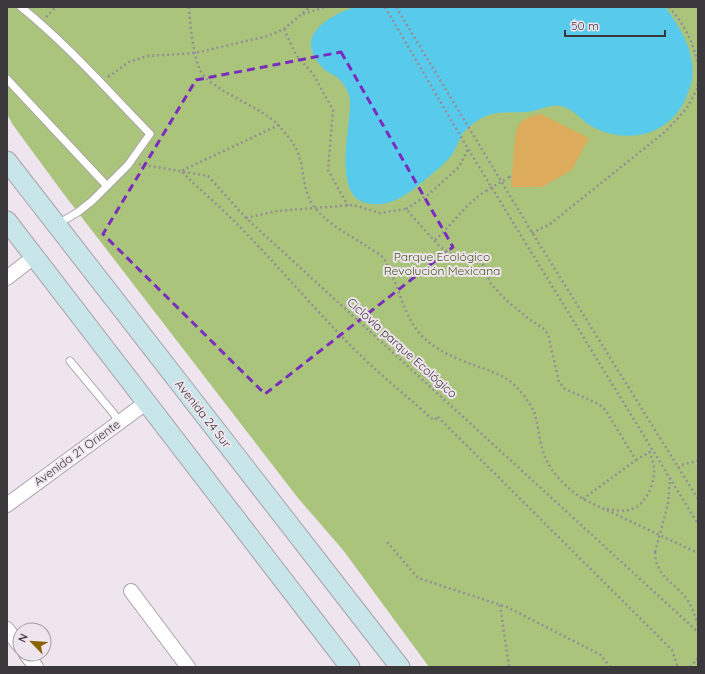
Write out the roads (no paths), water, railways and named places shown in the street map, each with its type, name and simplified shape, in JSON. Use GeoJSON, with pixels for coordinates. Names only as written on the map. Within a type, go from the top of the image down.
{"type":"FeatureCollection","features":[{"type":"Feature","properties":{"kind":"main road","name":"Avenida 24 Sur"},"geometry":{"type":"LineString","coordinates":[[7,161],[400,667]]}},
{"type":"Feature","properties":{"kind":"main road"},"geometry":{"type":"LineString","coordinates":[[7,221],[350,667]]}},
{"type":"Feature","properties":{"kind":"street"},"geometry":{"type":"LineString","coordinates":[[7,278],[35,256]]}},
{"type":"Feature","properties":{"kind":"street","name":"Avenida 21 Oriente"},"geometry":{"type":"LineString","coordinates":[[7,505],[147,402]]}},
{"type":"Feature","properties":{"kind":"street"},"geometry":{"type":"LineString","coordinates":[[131,591],[188,667]]}},
{"type":"Feature","properties":{"kind":"lane"},"geometry":{"type":"LineString","coordinates":[[21,7],[41,23],[78,58],[150,134],[128,165],[107,186],[83,208],[56,225]]}},
{"type":"Feature","properties":{"kind":"lane"},"geometry":{"type":"LineString","coordinates":[[7,79],[107,186]]}},
{"type":"Feature","properties":{"kind":"lane"},"geometry":{"type":"LineString","coordinates":[[70,361],[114,414],[119,423]]}},
{"type":"Feature","properties":{"kind":"water"},"geometry":{"type":"Polygon","coordinates":[[[355,7],[665,7],[678,25],[688,46],[693,68],[692,79],[683,105],[677,113],[659,128],[648,133],[637,135],[625,136],[602,131],[587,124],[574,112],[561,106],[551,106],[533,111],[498,113],[483,117],[465,130],[451,156],[414,189],[391,202],[383,204],[366,203],[356,197],[349,187],[346,174],[350,113],[349,95],[340,79],[327,72],[322,67],[314,56],[311,46],[313,37],[325,22],[334,16],[355,7]]]}},
{"type":"Feature","properties":{"kind":"park label","name":"Parque Ecológico Revolución Mexicana"},"geometry":{"type":"Point","coordinates":[442,264]}}]}
